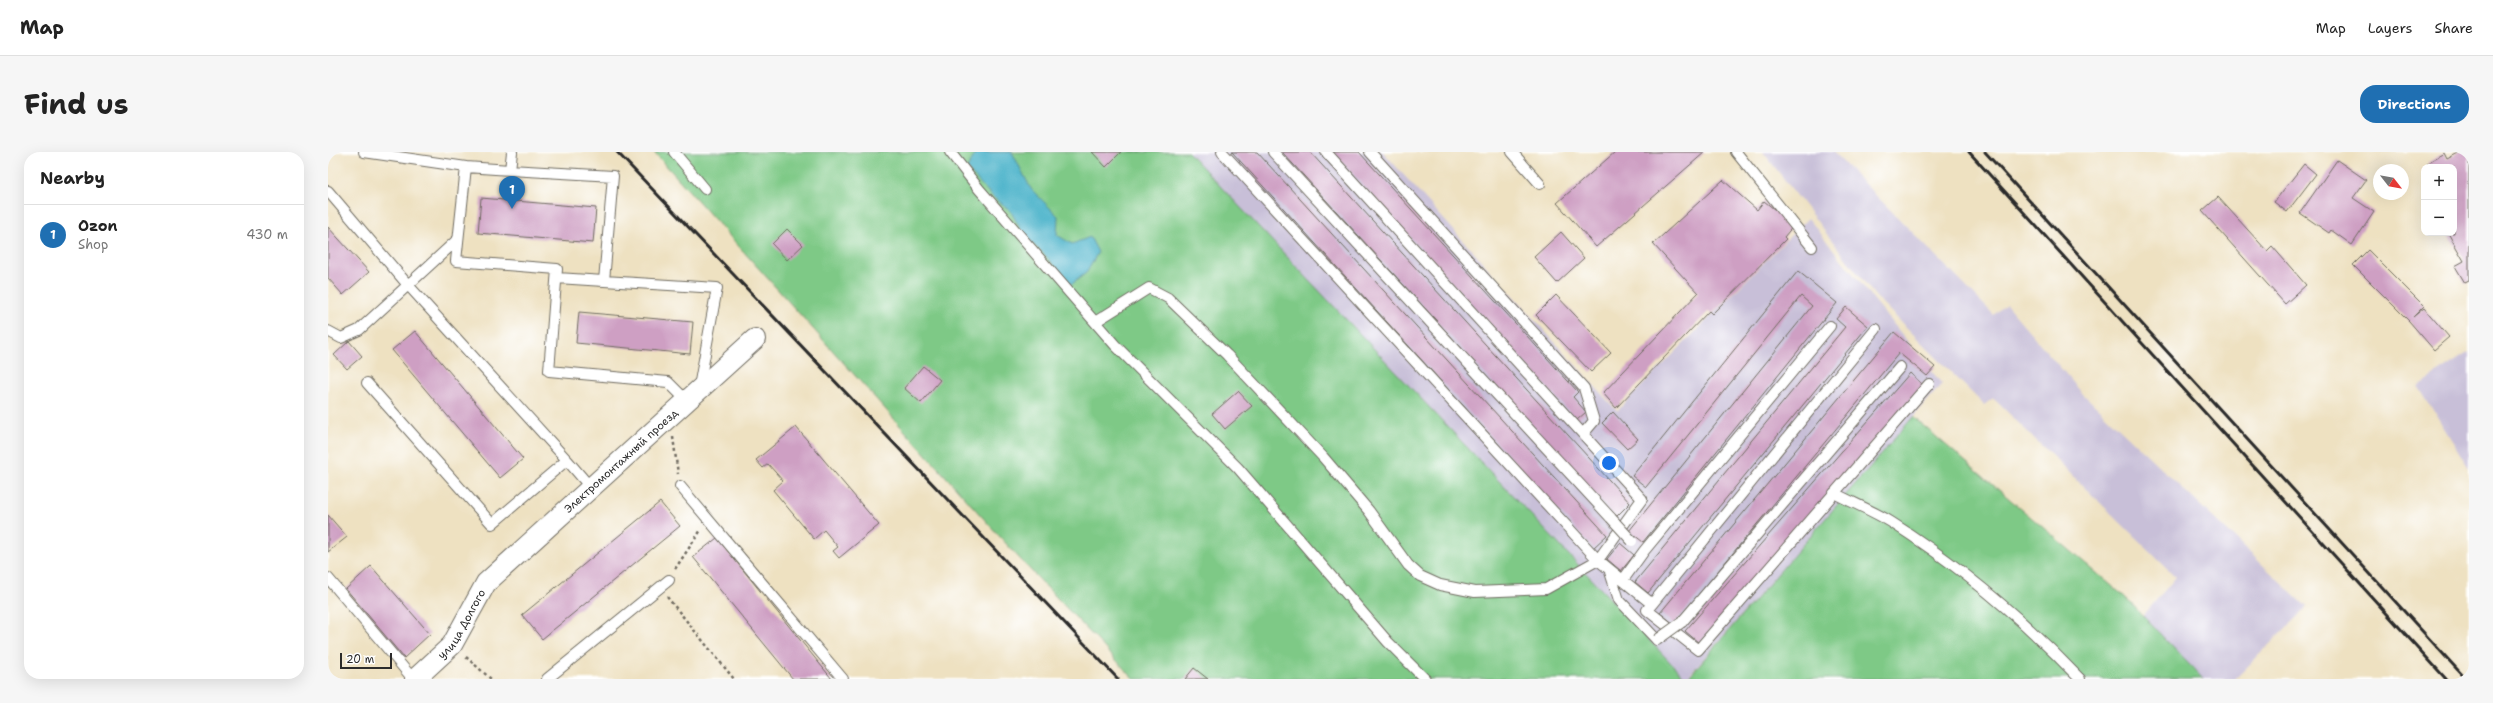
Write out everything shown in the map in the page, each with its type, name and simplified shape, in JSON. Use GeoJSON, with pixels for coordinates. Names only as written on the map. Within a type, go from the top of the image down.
{"type":"FeatureCollection","features":[{"type":"Feature","properties":{"kind":"street","name":"Электромонтажный проезд"},"geometry":{"type":"LineString","coordinates":[[486,583],[755,339]]}},
{"type":"Feature","properties":{"kind":"street","name":"улица Долгого"},"geometry":{"type":"LineString","coordinates":[[414,679],[452,645],[486,583]]}},
{"type":"Feature","properties":{"kind":"lane"},"geometry":{"type":"LineString","coordinates":[[364,152],[466,167],[613,176],[604,280]]}},
{"type":"Feature","properties":{"kind":"lane"},"geometry":{"type":"LineString","coordinates":[[510,170],[512,152]]}},
{"type":"Feature","properties":{"kind":"lane"},"geometry":{"type":"LineString","coordinates":[[674,152],[705,189]]}},
{"type":"Feature","properties":{"kind":"lane"},"geometry":{"type":"LineString","coordinates":[[950,152],[979,190],[1095,322],[1238,468],[1388,642],[1425,679]]}},
{"type":"Feature","properties":{"kind":"lane"},"geometry":{"type":"LineString","coordinates":[[1222,152],[1598,560],[1610,572],[1623,580],[1652,604]]}},
{"type":"Feature","properties":{"kind":"lane"},"geometry":{"type":"LineString","coordinates":[[1273,152],[1632,541],[1644,551]]}},
{"type":"Feature","properties":{"kind":"lane"},"geometry":{"type":"LineString","coordinates":[[1095,322],[1149,288],[1168,298],[1227,355],[1323,458],[1368,512],[1408,565],[1420,576],[1440,585],[1475,592],[1546,589],[1598,560],[1642,499],[1326,152]]}},
{"type":"Feature","properties":{"kind":"lane"},"geometry":{"type":"LineString","coordinates":[[1370,152],[1584,388],[1594,421],[1583,434]]}},
{"type":"Feature","properties":{"kind":"lane"},"geometry":{"type":"LineString","coordinates":[[1512,152],[1540,184]]}},
{"type":"Feature","properties":{"kind":"lane"},"geometry":{"type":"LineString","coordinates":[[1736,152],[1812,247]]}},
{"type":"Feature","properties":{"kind":"lane"},"geometry":{"type":"LineString","coordinates":[[466,167],[457,240],[456,261],[557,269],[556,278],[549,371],[668,382],[693,396],[717,288],[556,278]]}},
{"type":"Feature","properties":{"kind":"lane"},"geometry":{"type":"LineString","coordinates":[[328,190],[408,285],[591,488]]}},
{"type":"Feature","properties":{"kind":"lane"},"geometry":{"type":"LineString","coordinates":[[328,331],[341,338],[359,330],[457,240]]}},
{"type":"Feature","properties":{"kind":"lane"},"geometry":{"type":"LineString","coordinates":[[1623,580],[1644,551],[1830,326]]}},
{"type":"Feature","properties":{"kind":"lane"},"geometry":{"type":"LineString","coordinates":[[1876,329],[1647,610],[1698,650],[1929,384]]}},
{"type":"Feature","properties":{"kind":"lane"},"geometry":{"type":"LineString","coordinates":[[1610,572],[1619,600],[1657,640],[1682,622],[1900,367]]}},
{"type":"Feature","properties":{"kind":"lane"},"geometry":{"type":"LineString","coordinates":[[367,383],[492,524],[567,460]]}},
{"type":"Feature","properties":{"kind":"lane"},"geometry":{"type":"LineString","coordinates":[[680,486],[843,679]]}},
{"type":"Feature","properties":{"kind":"lane"},"geometry":{"type":"LineString","coordinates":[[1834,494],[1890,521],[1980,585],[2053,651],[2080,679]]}},
{"type":"Feature","properties":{"kind":"lane"},"geometry":{"type":"LineString","coordinates":[[328,578],[414,679]]}},
{"type":"Feature","properties":{"kind":"lane"},"geometry":{"type":"LineString","coordinates":[[548,679],[669,580]]}},
{"type":"Feature","properties":{"kind":"path"},"geometry":{"type":"LineString","coordinates":[[663,422],[675,440],[680,486]]}},
{"type":"Feature","properties":{"kind":"path"},"geometry":{"type":"LineString","coordinates":[[669,580],[707,519]]}},
{"type":"Feature","properties":{"kind":"path"},"geometry":{"type":"LineString","coordinates":[[659,587],[734,679]]}},
{"type":"Feature","properties":{"kind":"path"},"geometry":{"type":"LineString","coordinates":[[452,645],[491,679]]}},
{"type":"Feature","properties":{"kind":"shaded area"},"geometry":{"type":"Polygon","coordinates":[[[1188,152],[1383,152],[1617,411],[1808,218],[1942,384],[1686,679],[1188,152]]]}},
{"type":"Feature","properties":{"kind":"shaded area"},"geometry":{"type":"Polygon","coordinates":[[[1763,152],[1833,152],[1994,315],[2006,304],[2082,393],[2307,607],[2235,679],[2203,679],[2143,616],[2176,577],[1993,398],[1984,405],[1876,297],[1763,152]]]}},
{"type":"Feature","properties":{"kind":"shaded area"},"geometry":{"type":"Polygon","coordinates":[[[2469,352],[2469,468],[2418,386],[2469,352]]]}},
{"type":"Feature","properties":{"kind":"green space"},"geometry":{"type":"Polygon","coordinates":[[[654,152],[1188,152],[1686,679],[1134,679],[1020,559],[654,152]]]}},
{"type":"Feature","properties":{"kind":"green space"},"geometry":{"type":"Polygon","coordinates":[[[1913,417],[2125,597],[2203,679],[1687,679],[1913,417]]]}},
{"type":"Feature","properties":{"kind":"water"},"geometry":{"type":"Polygon","coordinates":[[[976,152],[1012,152],[1031,189],[1058,216],[1057,235],[1072,244],[1090,237],[1098,252],[1087,272],[1071,285],[1046,256],[1025,237],[1010,210],[993,197],[967,169],[976,152]]]}},
{"type":"Feature","properties":{"kind":"building"},"geometry":{"type":"Polygon","coordinates":[[[1092,152],[1121,152],[1106,167],[1092,152]]]}},
{"type":"Feature","properties":{"kind":"building"},"geometry":{"type":"Polygon","coordinates":[[[1232,152],[1257,152],[1607,535],[1593,548],[1232,152]]]}},
{"type":"Feature","properties":{"kind":"building"},"geometry":{"type":"Polygon","coordinates":[[[1282,152],[1310,152],[1630,503],[1616,517],[1282,152]]]}},
{"type":"Feature","properties":{"kind":"building"},"geometry":{"type":"Polygon","coordinates":[[[1333,152],[1359,152],[1578,392],[1573,397],[1586,412],[1577,420],[1333,152]]]}},
{"type":"Feature","properties":{"kind":"building"},"geometry":{"type":"Polygon","coordinates":[[[1615,152],[1705,152],[1596,247],[1557,203],[1615,152]]]}},
{"type":"Feature","properties":{"kind":"building"},"geometry":{"type":"Polygon","coordinates":[[[2460,152],[2469,152],[2469,281],[2465,283],[2455,266],[2464,261],[2450,236],[2457,236],[2457,164],[2427,163],[2444,153],[2447,159],[2460,152]]]}},
{"type":"Feature","properties":{"kind":"building"},"geometry":{"type":"Polygon","coordinates":[[[2337,160],[2366,180],[2353,198],[2374,212],[2352,245],[2331,230],[2329,233],[2300,213],[2337,160]]]}},
{"type":"Feature","properties":{"kind":"building"},"geometry":{"type":"Polygon","coordinates":[[[2304,164],[2316,174],[2287,212],[2274,202],[2304,164]]]}},
{"type":"Feature","properties":{"kind":"building"},"geometry":{"type":"Polygon","coordinates":[[[1723,180],[1757,210],[1764,201],[1794,225],[1784,237],[1786,239],[1712,314],[1709,311],[1616,408],[1603,393],[1698,293],[1653,244],[1723,180]]]}},
{"type":"Feature","properties":{"kind":"building"},"geometry":{"type":"Polygon","coordinates":[[[2218,197],[2267,251],[2272,246],[2306,285],[2285,304],[2202,211],[2218,197]]]}},
{"type":"Feature","properties":{"kind":"building"},"geometry":{"type":"Polygon","coordinates":[[[481,198],[596,208],[593,243],[478,233],[481,198]]]}},
{"type":"Feature","properties":{"kind":"building"},"geometry":{"type":"Polygon","coordinates":[[[328,227],[369,272],[343,295],[328,278],[328,227]]]}},
{"type":"Feature","properties":{"kind":"building"},"geometry":{"type":"Polygon","coordinates":[[[787,229],[803,245],[787,260],[772,244],[787,229]]]}},
{"type":"Feature","properties":{"kind":"building"},"geometry":{"type":"Polygon","coordinates":[[[1561,232],[1584,258],[1557,283],[1534,257],[1561,232]]]}},
{"type":"Feature","properties":{"kind":"building"},"geometry":{"type":"Polygon","coordinates":[[[2368,250],[2424,306],[2413,317],[2424,308],[2449,337],[2434,350],[2409,321],[2353,265],[2368,250]]]}},
{"type":"Feature","properties":{"kind":"building"},"geometry":{"type":"Polygon","coordinates":[[[1798,271],[1837,303],[1643,542],[1629,531],[1812,306],[1801,296],[1646,487],[1632,476],[1798,271]]]}},
{"type":"Feature","properties":{"kind":"building"},"geometry":{"type":"Polygon","coordinates":[[[1556,295],[1611,353],[1591,372],[1536,315],[1556,295]]]}},
{"type":"Feature","properties":{"kind":"building"},"geometry":{"type":"Polygon","coordinates":[[[1846,307],[1868,326],[1648,593],[1635,582],[1845,327],[1836,319],[1846,307]]]}},
{"type":"Feature","properties":{"kind":"building"},"geometry":{"type":"Polygon","coordinates":[[[579,312],[693,322],[690,354],[576,343],[579,312]]]}},
{"type":"Feature","properties":{"kind":"building"},"geometry":{"type":"Polygon","coordinates":[[[415,331],[523,459],[500,478],[392,350],[415,331]]]}},
{"type":"Feature","properties":{"kind":"building"},"geometry":{"type":"Polygon","coordinates":[[[1894,332],[1935,367],[1927,376],[1899,353],[1674,624],[1660,613],[1894,332]]]}},
{"type":"Feature","properties":{"kind":"building"},"geometry":{"type":"Polygon","coordinates":[[[349,341],[362,356],[347,369],[334,355],[349,341]]]}},
{"type":"Feature","properties":{"kind":"building"},"geometry":{"type":"Polygon","coordinates":[[[923,366],[940,380],[921,403],[904,388],[923,366]]]}},
{"type":"Feature","properties":{"kind":"building"},"geometry":{"type":"Polygon","coordinates":[[[1910,373],[1923,385],[1699,643],[1685,631],[1910,373]]]}},
{"type":"Feature","properties":{"kind":"building"},"geometry":{"type":"Polygon","coordinates":[[[1238,391],[1252,406],[1225,429],[1212,414],[1238,391]]]}},
{"type":"Feature","properties":{"kind":"building"},"geometry":{"type":"Polygon","coordinates":[[[1613,412],[1638,439],[1627,449],[1602,423],[1613,412]]]}},
{"type":"Feature","properties":{"kind":"building"},"geometry":{"type":"Polygon","coordinates":[[[796,427],[879,525],[839,558],[833,551],[838,547],[824,530],[814,539],[773,490],[783,481],[768,464],[763,468],[756,460],[796,427]]]}},
{"type":"Feature","properties":{"kind":"building"},"geometry":{"type":"Polygon","coordinates":[[[660,502],[680,526],[542,639],[522,615],[660,502]]]}},
{"type":"Feature","properties":{"kind":"building"},"geometry":{"type":"Polygon","coordinates":[[[328,515],[347,537],[328,552],[328,515]]]}},
{"type":"Feature","properties":{"kind":"building"},"geometry":{"type":"Polygon","coordinates":[[[717,538],[832,679],[793,679],[693,557],[717,538]]]}},
{"type":"Feature","properties":{"kind":"building"},"geometry":{"type":"Polygon","coordinates":[[[1620,543],[1634,555],[1621,571],[1607,559],[1620,543]]]}},
{"type":"Feature","properties":{"kind":"building"},"geometry":{"type":"Polygon","coordinates":[[[371,566],[430,634],[404,658],[346,589],[371,566]]]}},
{"type":"Feature","properties":{"kind":"building"},"geometry":{"type":"Polygon","coordinates":[[[1194,668],[1208,679],[1185,679],[1194,668]]]}},
{"type":"Feature","properties":{"kind":"railway"},"geometry":{"type":"LineString","coordinates":[[617,152],[1118,679]]}},
{"type":"Feature","properties":{"kind":"railway"},"geometry":{"type":"LineString","coordinates":[[1969,152],[2446,679]]}},
{"type":"Feature","properties":{"kind":"railway"},"geometry":{"type":"LineString","coordinates":[[1985,152],[2466,679]]}},
{"type":"Feature","properties":{"kind":"place","name":"Ozon"},"geometry":{"type":"Point","coordinates":[512,209]}}]}
